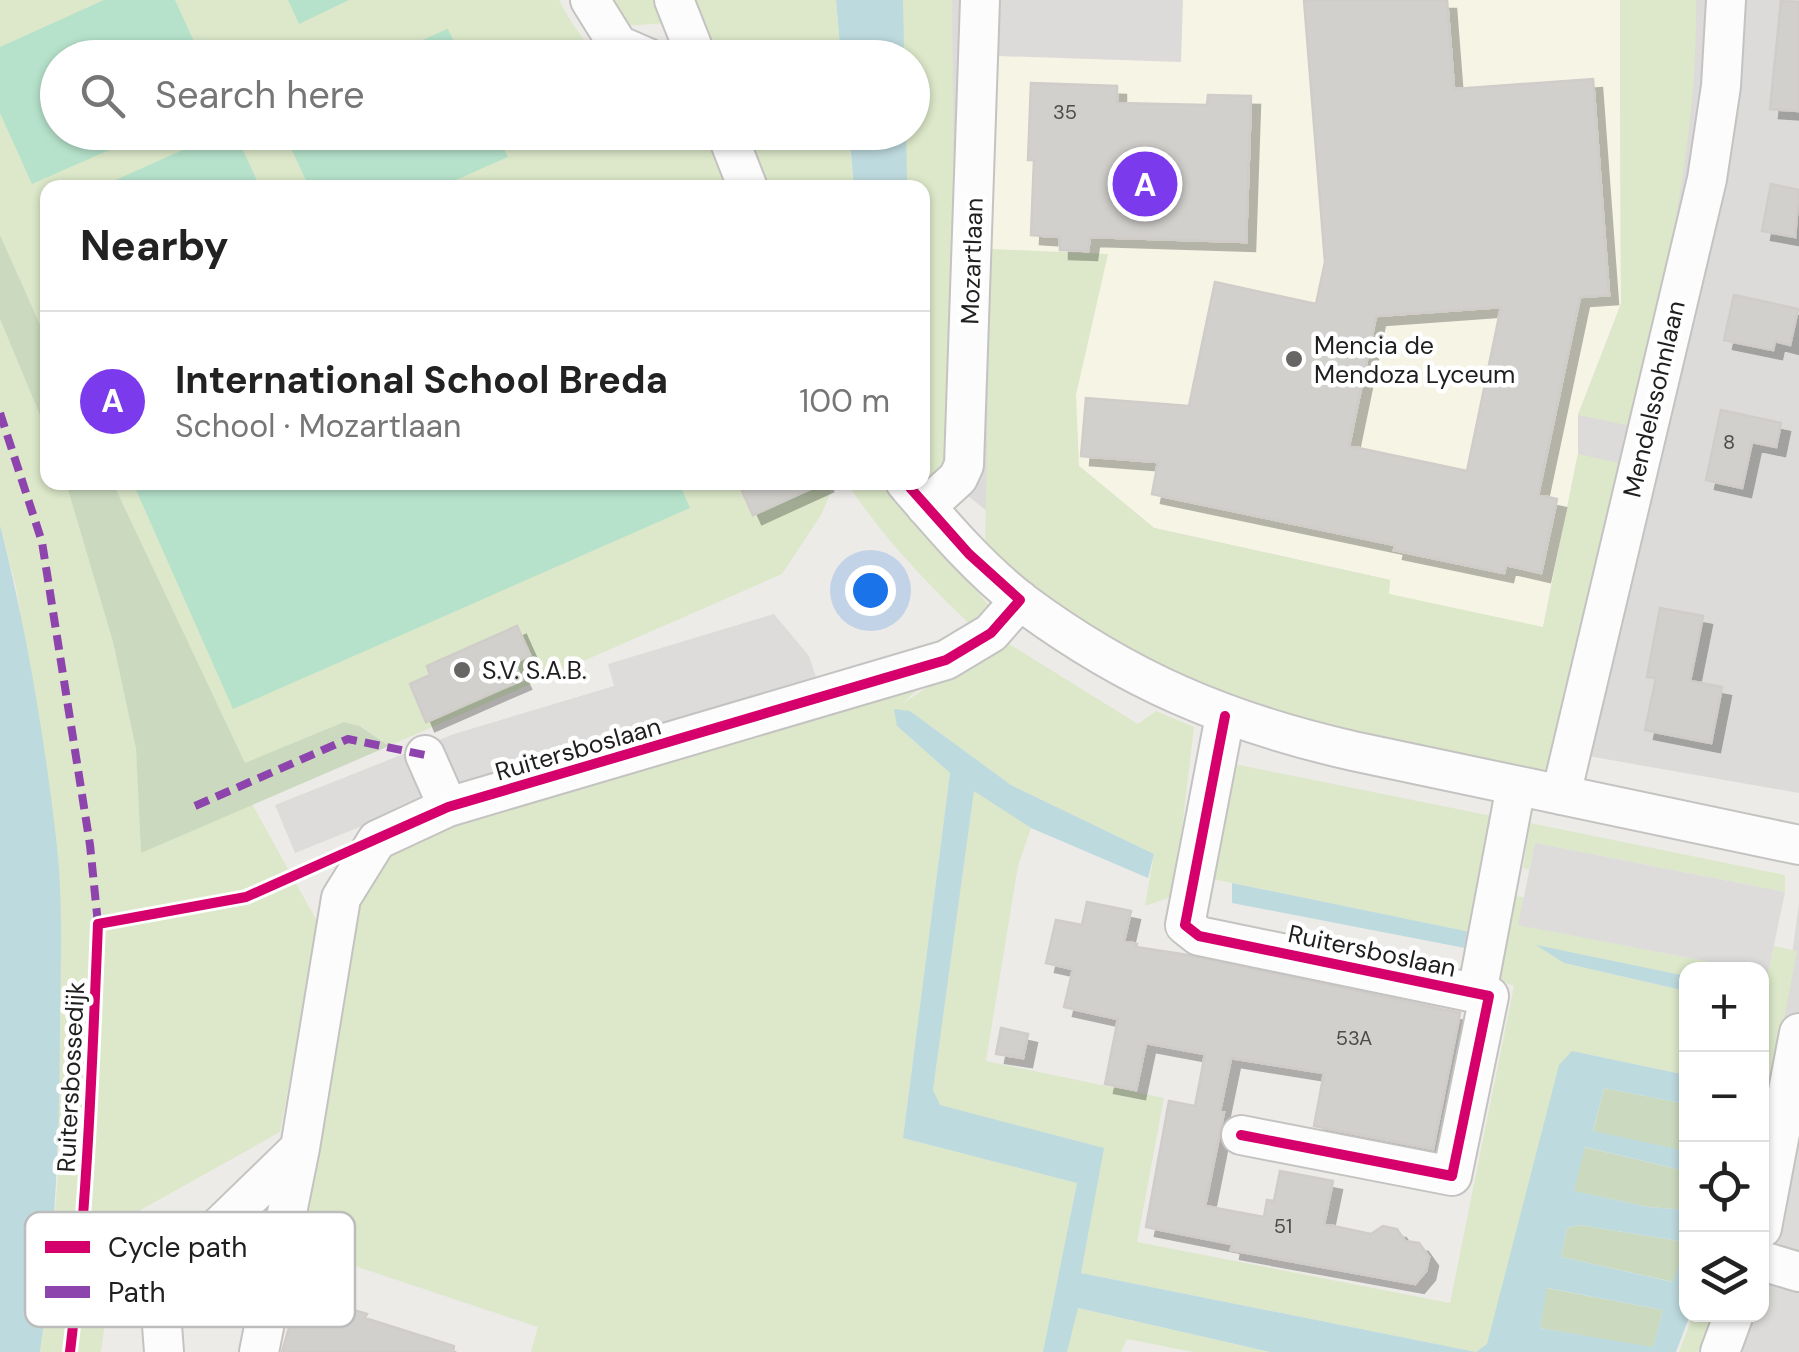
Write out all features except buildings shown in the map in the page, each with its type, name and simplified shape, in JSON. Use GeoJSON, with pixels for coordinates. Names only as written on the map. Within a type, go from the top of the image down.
{"type":"FeatureCollection","features":[{"type":"Feature","properties":{"kind":"street"},"geometry":{"type":"LineString","coordinates":[[590,0],[615,40]]}},
{"type":"Feature","properties":{"kind":"street"},"geometry":{"type":"LineString","coordinates":[[674,0],[681,40]]}},
{"type":"Feature","properties":{"kind":"street","name":"Mozartlaan"},"geometry":{"type":"LineString","coordinates":[[930,489],[958,478],[964,465],[980,0]]}},
{"type":"Feature","properties":{"kind":"street","name":"Mendelssohnlaan"},"geometry":{"type":"LineString","coordinates":[[1561,795],[1707,179],[1721,86],[1726,0]]}},
{"type":"Feature","properties":{"kind":"street"},"geometry":{"type":"LineString","coordinates":[[733,150],[745,180]]}},
{"type":"Feature","properties":{"kind":"street"},"geometry":{"type":"LineString","coordinates":[[916,495],[970,554],[1020,600],[1127,670],[1224,716],[1288,736],[1799,845]]}},
{"type":"Feature","properties":{"kind":"street","name":"Ruitersboslaan"},"geometry":{"type":"LineString","coordinates":[[287,1212],[341,898],[377,840],[448,807],[946,660],[991,633],[1020,600]]}},
{"type":"Feature","properties":{"kind":"street","name":"Ruitersboslaan"},"geometry":{"type":"LineString","coordinates":[[1224,716],[1186,925],[1199,936],[1489,996],[1452,1176],[1241,1135]]}},
{"type":"Feature","properties":{"kind":"street"},"geometry":{"type":"LineString","coordinates":[[426,755],[448,807]]}},
{"type":"Feature","properties":{"kind":"street","name":"Ruitersboslaan"},"geometry":{"type":"LineString","coordinates":[[1477,993],[1516,786]]}},
{"type":"Feature","properties":{"kind":"street"},"geometry":{"type":"LineString","coordinates":[[1769,1191],[1799,1033]]}},
{"type":"Feature","properties":{"kind":"street"},"geometry":{"type":"LineString","coordinates":[[234,1212],[300,1148]]}},
{"type":"Feature","properties":{"kind":"street"},"geometry":{"type":"LineString","coordinates":[[1769,1263],[1799,1272]]}},
{"type":"Feature","properties":{"kind":"street"},"geometry":{"type":"LineString","coordinates":[[1720,1352],[1731,1322]]}},
{"type":"Feature","properties":{"kind":"street"},"geometry":{"type":"LineString","coordinates":[[162,1327],[164,1352]]}},
{"type":"Feature","properties":{"kind":"street","name":"Ruitersboslaan"},"geometry":{"type":"LineString","coordinates":[[259,1352],[264,1327]]}},
{"type":"Feature","properties":{"kind":"shaded area"},"geometry":{"type":"Polygon","coordinates":[[[869,0],[1799,0],[1799,793],[1211,690],[930,466],[930,180],[886,180],[884,150],[930,150],[930,40],[873,40],[869,0]]]}},
{"type":"Feature","properties":{"kind":"shaded area","name":"Mencia de Mendoza Lyceum"},"geometry":{"type":"Polygon","coordinates":[[[1183,0],[1620,0],[1621,304],[1578,415],[1578,454],[1543,628],[1388,594],[1390,580],[1154,528],[1079,466],[990,278],[997,56],[1181,62],[1183,0]]]}},
{"type":"Feature","properties":{"kind":"shaded area"},"geometry":{"type":"Polygon","coordinates":[[[774,614],[809,656],[817,680],[467,784],[295,853],[275,805],[454,734],[614,686],[608,664],[774,614]]]}},
{"type":"Feature","properties":{"kind":"shaded area"},"geometry":{"type":"Polygon","coordinates":[[[1535,843],[1785,892],[1769,969],[1769,962],[1711,962],[1518,925],[1535,843]]]}},
{"type":"Feature","properties":{"kind":"shaded area"},"geometry":{"type":"Polygon","coordinates":[[[1799,903],[1799,1352],[1718,1352],[1729,1322],[1769,1322],[1769,1124],[1799,903]]]}},
{"type":"Feature","properties":{"kind":"green space"},"geometry":{"type":"Polygon","coordinates":[[[0,0],[559,0],[585,40],[40,40],[40,150],[713,150],[725,180],[40,180],[40,324],[0,235],[0,0]]]}},
{"type":"Feature","properties":{"kind":"green space"},"geometry":{"type":"Polygon","coordinates":[[[104,0],[175,0],[193,40],[40,40],[40,150],[109,150],[32,184],[0,113],[0,47],[104,0]]]}},
{"type":"Feature","properties":{"kind":"green space"},"geometry":{"type":"Polygon","coordinates":[[[288,0],[349,0],[299,24],[288,0]]]}},
{"type":"Feature","properties":{"kind":"green space"},"geometry":{"type":"Polygon","coordinates":[[[604,0],[656,0],[665,23],[626,26],[604,0]]]}},
{"type":"Feature","properties":{"kind":"green space"},"geometry":{"type":"Polygon","coordinates":[[[692,0],[836,0],[840,40],[708,40],[692,0]]]}},
{"type":"Feature","properties":{"kind":"green space"},"geometry":{"type":"Polygon","coordinates":[[[903,0],[952,0],[957,463],[933,478],[930,180],[907,180],[906,150],[930,150],[930,40],[904,40],[903,0]]]}},
{"type":"Feature","properties":{"kind":"green space"},"geometry":{"type":"Polygon","coordinates":[[[1620,0],[1696,0],[1685,162],[1631,426],[1578,415],[1621,304],[1620,0]]]}},
{"type":"Feature","properties":{"kind":"green space"},"geometry":{"type":"Polygon","coordinates":[[[447,29],[453,40],[423,40],[447,29]]]}},
{"type":"Feature","properties":{"kind":"green space"},"geometry":{"type":"Polygon","coordinates":[[[183,150],[243,150],[257,180],[116,180],[183,150]]]}},
{"type":"Feature","properties":{"kind":"green space"},"geometry":{"type":"Polygon","coordinates":[[[292,150],[504,150],[508,157],[456,180],[306,180],[292,150]]]}},
{"type":"Feature","properties":{"kind":"green space"},"geometry":{"type":"Polygon","coordinates":[[[751,150],[850,150],[853,180],[763,180],[751,150]]]}},
{"type":"Feature","properties":{"kind":"green space"},"geometry":{"type":"Polygon","coordinates":[[[0,235],[40,324],[40,415],[0,319],[0,235]]]}},
{"type":"Feature","properties":{"kind":"green space"},"geometry":{"type":"Polygon","coordinates":[[[991,249],[1108,254],[1076,395],[1079,466],[1154,528],[1390,580],[1389,594],[1543,627],[1578,454],[1624,464],[1552,774],[1239,707],[1090,629],[985,547],[991,249]]]}},
{"type":"Feature","properties":{"kind":"green space"},"geometry":{"type":"Polygon","coordinates":[[[0,319],[40,415],[40,490],[68,490],[113,642],[136,749],[141,852],[252,804],[319,925],[280,1132],[137,1212],[55,1212],[59,1155],[41,738],[16,587],[0,525],[0,319]]]}},
{"type":"Feature","properties":{"kind":"green space"},"geometry":{"type":"Polygon","coordinates":[[[68,490],[116,490],[245,763],[344,722],[360,726],[389,746],[141,853],[136,749],[113,642],[68,490]]]}},
{"type":"Feature","properties":{"kind":"green space"},"geometry":{"type":"Polygon","coordinates":[[[116,490],[832,490],[821,515],[782,574],[389,746],[361,726],[344,722],[245,764],[116,490]]]}},
{"type":"Feature","properties":{"kind":"green space"},"geometry":{"type":"Polygon","coordinates":[[[136,490],[682,490],[690,508],[233,709],[136,490]]]}},
{"type":"Feature","properties":{"kind":"green space"},"geometry":{"type":"Polygon","coordinates":[[[852,490],[891,490],[991,608],[977,631],[908,561],[852,490]]]}},
{"type":"Feature","properties":{"kind":"green space"},"geometry":{"type":"Polygon","coordinates":[[[1001,639],[1138,724],[1156,711],[1194,727],[1174,896],[1145,906],[1154,854],[1011,785],[910,711],[897,726],[950,773],[903,1138],[1077,1183],[1043,1352],[531,1352],[538,1327],[355,1266],[355,1212],[303,1212],[351,903],[402,836],[935,673],[902,704],[1001,639]]]}},
{"type":"Feature","properties":{"kind":"green space"},"geometry":{"type":"Polygon","coordinates":[[[1229,763],[1497,817],[1475,933],[1212,879],[1229,763]]]}},
{"type":"Feature","properties":{"kind":"green space"},"geometry":{"type":"Polygon","coordinates":[[[974,790],[1031,828],[1018,866],[986,1061],[1164,1098],[1137,1242],[1450,1303],[1514,986],[1501,981],[1493,969],[1512,896],[1524,897],[1519,925],[1711,962],[1679,962],[1679,975],[1539,946],[1564,963],[1679,989],[1679,1074],[1572,1051],[1487,1344],[1476,1352],[1081,1273],[1103,1148],[939,1105],[933,1090],[974,790]]]}},
{"type":"Feature","properties":{"kind":"green space"},"geometry":{"type":"Polygon","coordinates":[[[1530,823],[1785,875],[1785,892],[1535,843],[1529,870],[1523,868],[1530,823]]]}},
{"type":"Feature","properties":{"kind":"green space"},"geometry":{"type":"Polygon","coordinates":[[[1774,946],[1797,951],[1769,1099],[1769,1052],[1769,968],[1774,946]]]}},
{"type":"Feature","properties":{"kind":"green space"},"geometry":{"type":"Polygon","coordinates":[[[1604,1088],[1679,1103],[1679,1150],[1593,1132],[1604,1088]]]}},
{"type":"Feature","properties":{"kind":"green space"},"geometry":{"type":"Polygon","coordinates":[[[1584,1147],[1679,1169],[1679,1209],[1573,1191],[1584,1147]]]}},
{"type":"Feature","properties":{"kind":"green space"},"geometry":{"type":"Polygon","coordinates":[[[1579,1225],[1679,1241],[1674,1282],[1561,1257],[1567,1228],[1579,1225]]]}},
{"type":"Feature","properties":{"kind":"green space"},"geometry":{"type":"Polygon","coordinates":[[[1546,1288],[1663,1310],[1653,1348],[1540,1328],[1546,1288]]]}},
{"type":"Feature","properties":{"kind":"green space"},"geometry":{"type":"Polygon","coordinates":[[[1077,1308],[1270,1352],[1193,1352],[1127,1339],[1121,1352],[1067,1352],[1077,1308]]]}},
{"type":"Feature","properties":{"kind":"green space"},"geometry":{"type":"Polygon","coordinates":[[[1690,1322],[1710,1322],[1698,1352],[1679,1352],[1690,1322]]]}},
{"type":"Feature","properties":{"kind":"green space"},"geometry":{"type":"Polygon","coordinates":[[[44,1327],[104,1327],[101,1352],[40,1352],[44,1327]]]}},
{"type":"Feature","properties":{"kind":"water"},"geometry":{"type":"Polygon","coordinates":[[[836,0],[903,0],[904,40],[840,40],[836,0]]]}},
{"type":"Feature","properties":{"kind":"water"},"geometry":{"type":"Polygon","coordinates":[[[851,150],[906,150],[907,180],[853,180],[851,150]]]}},
{"type":"Feature","properties":{"kind":"water"},"geometry":{"type":"Polygon","coordinates":[[[0,525],[40,720],[60,881],[61,947],[54,1212],[25,1212],[25,1327],[43,1327],[40,1352],[0,1352],[0,525]]]}},
{"type":"Feature","properties":{"kind":"water"},"geometry":{"type":"Polygon","coordinates":[[[894,709],[910,711],[1011,785],[1154,854],[1148,878],[1031,828],[974,791],[933,1090],[940,1105],[1104,1148],[1081,1273],[1476,1352],[1270,1352],[1078,1308],[1067,1352],[1043,1352],[1077,1183],[903,1138],[950,773],[897,726],[894,709]]]}},
{"type":"Feature","properties":{"kind":"water"},"geometry":{"type":"Polygon","coordinates":[[[1232,883],[1475,933],[1470,949],[1232,903],[1232,883]]]}},
{"type":"Feature","properties":{"kind":"water"},"geometry":{"type":"Polygon","coordinates":[[[1536,945],[1679,975],[1679,989],[1564,963],[1536,945]]]}},
{"type":"Feature","properties":{"kind":"water"},"geometry":{"type":"Polygon","coordinates":[[[1572,1051],[1679,1074],[1679,1103],[1604,1088],[1593,1131],[1679,1149],[1679,1169],[1585,1147],[1574,1191],[1679,1209],[1679,1241],[1579,1225],[1567,1228],[1561,1257],[1673,1282],[1679,1265],[1679,1322],[1687,1322],[1676,1352],[1476,1352],[1487,1344],[1559,1065],[1572,1051]],[[1547,1288],[1540,1328],[1653,1347],[1663,1310],[1547,1288]]]}},
{"type":"Feature","properties":{"kind":"marked path"},"geometry":{"type":"LineString","coordinates":[[0,413],[42,542],[90,845],[98,924]]}},
{"type":"Feature","properties":{"kind":"marked path"},"geometry":{"type":"LineString","coordinates":[[195,806],[348,739],[425,755]]}},
{"type":"Feature","properties":{"kind":"cycle path","name":"Ruitersbossedijk"},"geometry":{"type":"LineString","coordinates":[[83,1212],[98,924],[246,897],[448,807],[946,660],[991,633],[1020,600],[969,554],[912,490]]}},
{"type":"Feature","properties":{"kind":"cycle path"},"geometry":{"type":"LineString","coordinates":[[1225,716],[1185,925],[1199,936],[1489,996],[1452,1176],[1241,1135]]}},
{"type":"Feature","properties":{"kind":"cycle path","name":"Ruitersbossedijk"},"geometry":{"type":"LineString","coordinates":[[70,1352],[73,1327]]}},
{"type":"Feature","properties":{"kind":"place","name":"International School Breda"},"geometry":{"type":"Point","coordinates":[1145,184]}},
{"type":"Feature","properties":{"kind":"place","name":"Mencia de Mendoza Lyceum"},"geometry":{"type":"Point","coordinates":[1294,359]}},
{"type":"Feature","properties":{"kind":"place","name":"S.V. S.A.B."},"geometry":{"type":"Point","coordinates":[462,670]}}]}
